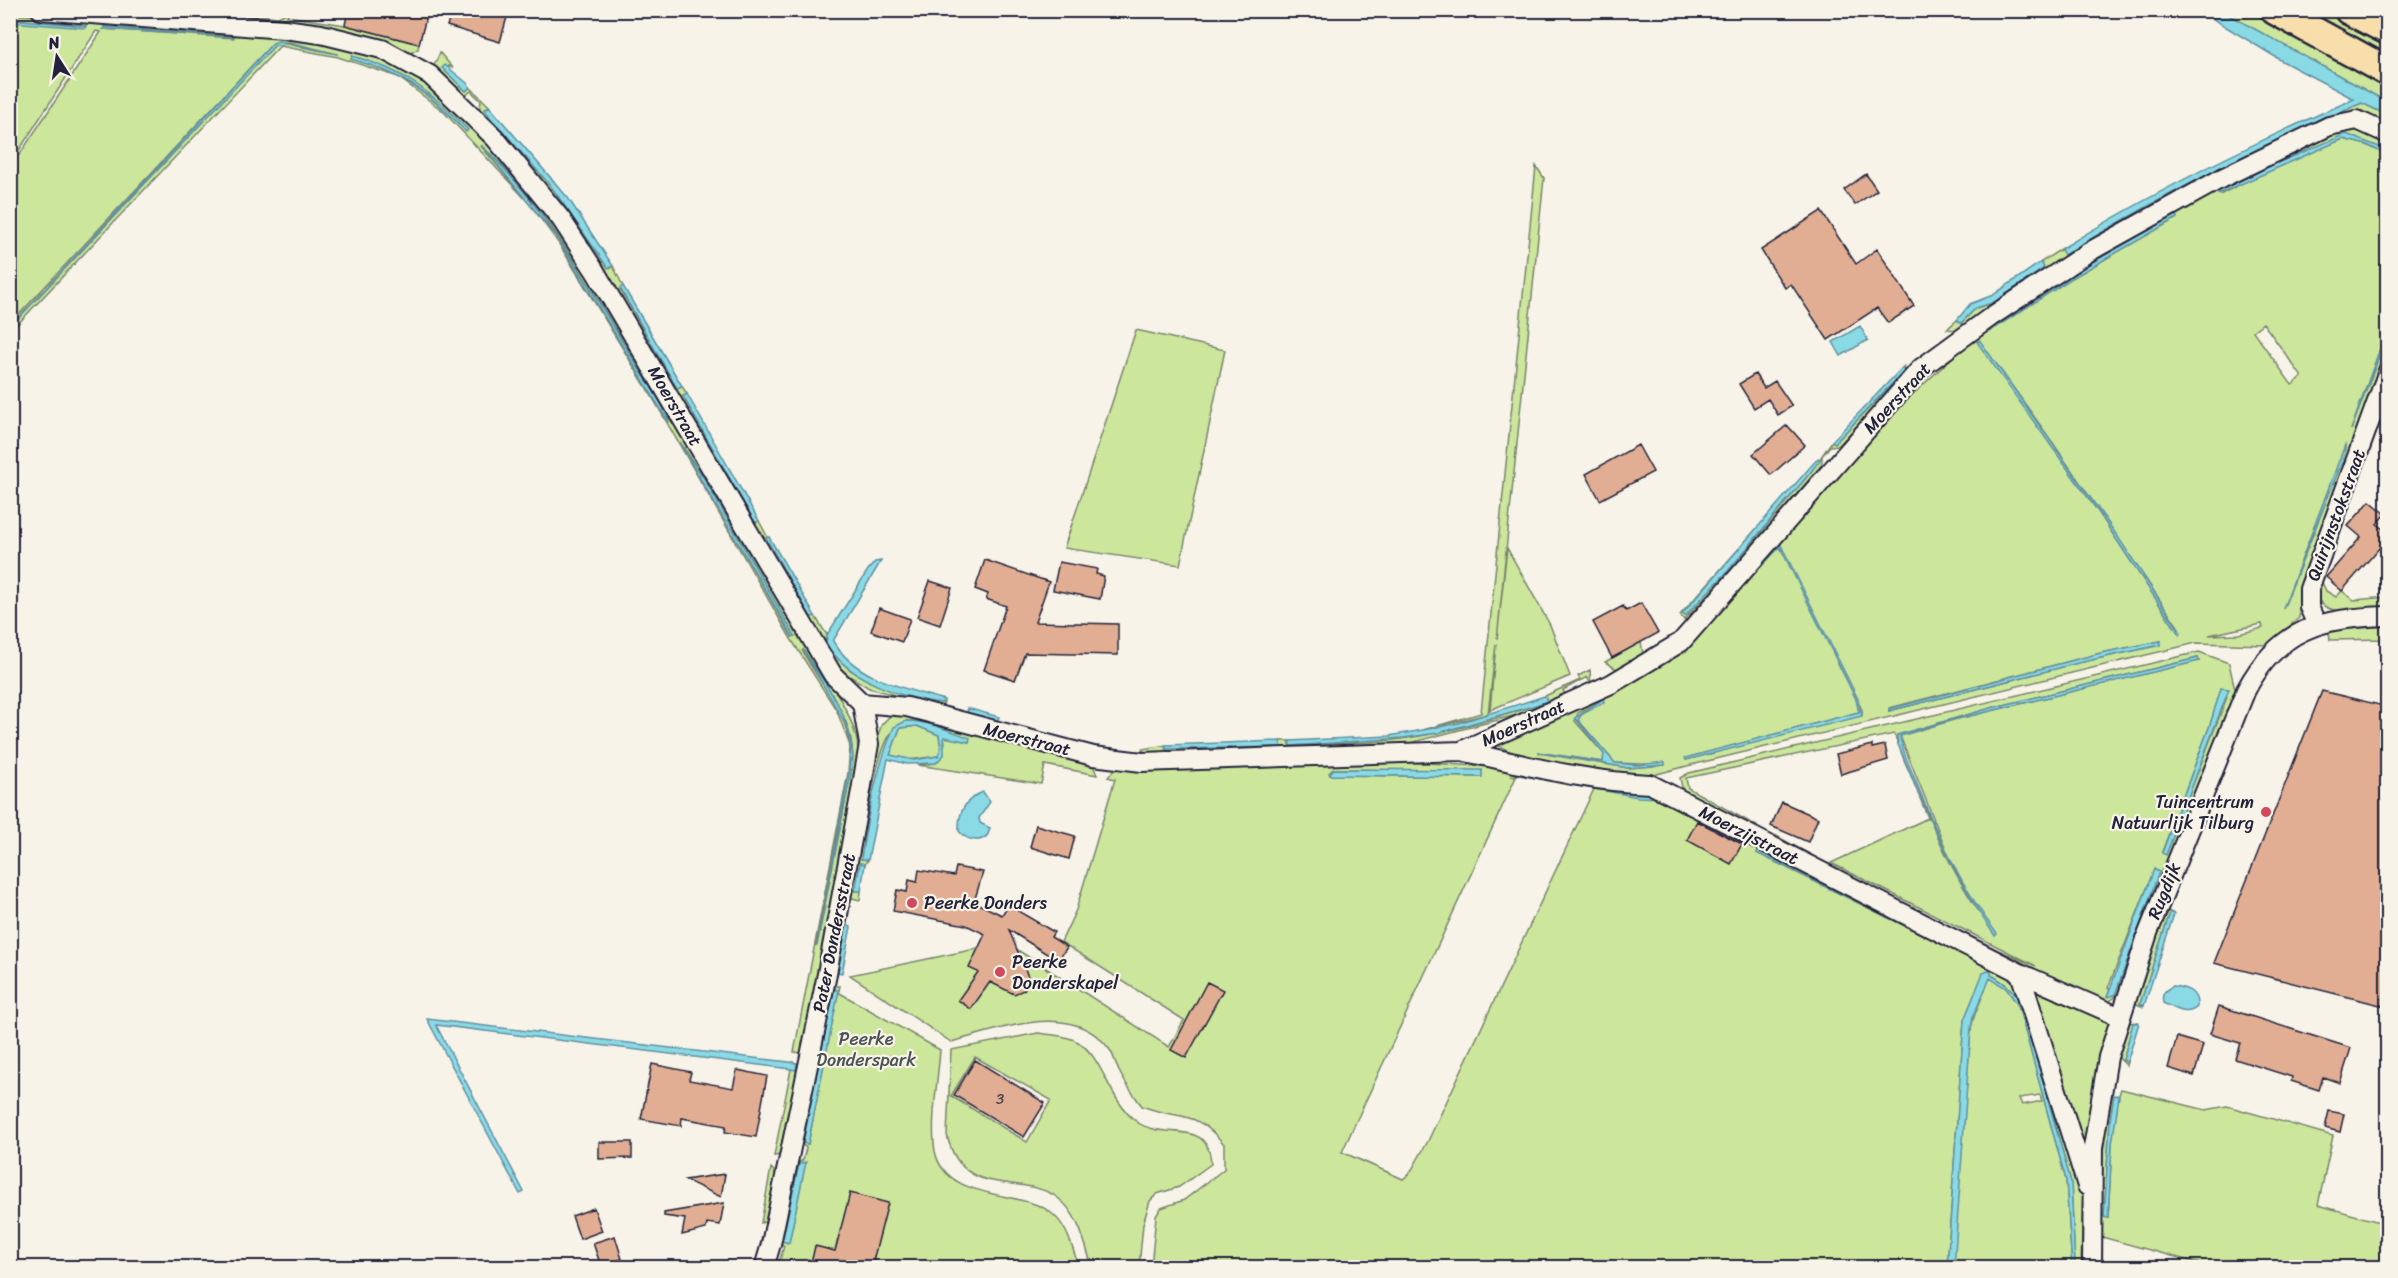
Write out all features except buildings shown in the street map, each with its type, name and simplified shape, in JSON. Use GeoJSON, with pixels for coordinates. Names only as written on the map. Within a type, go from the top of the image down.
{"type":"FeatureCollection","features":[{"type":"Feature","properties":{"kind":"main road"},"geometry":{"type":"LineString","coordinates":[[2275,10],[2388,72]]}},
{"type":"Feature","properties":{"kind":"main road"},"geometry":{"type":"LineString","coordinates":[[2349,10],[2388,30]]}},
{"type":"Feature","properties":{"kind":"street","name":"Moerstraat"},"geometry":{"type":"LineString","coordinates":[[41,10],[321,34],[382,49],[430,75],[495,138],[561,219],[595,271],[819,653],[833,675],[862,703],[907,707],[1071,751],[1142,762],[1461,751],[1611,684],[1682,642],[1921,368],[2087,253],[2162,211],[2329,126],[2357,120],[2388,134]]}},
{"type":"Feature","properties":{"kind":"street","name":"Quirijnstokstraat"},"geometry":{"type":"LineString","coordinates":[[2317,625],[2309,608],[2309,589],[2388,371]]}},
{"type":"Feature","properties":{"kind":"street","name":"Rugdijk"},"geometry":{"type":"LineString","coordinates":[[2092,1268],[2090,1198],[2093,1148],[2101,1089],[2120,1017],[2148,933],[2247,690],[2260,665],[2293,635],[2317,625],[2365,616],[2388,616]]}},
{"type":"Feature","properties":{"kind":"street","name":"Pater Dondersstraat"},"geometry":{"type":"LineString","coordinates":[[764,1268],[771,1244],[826,979],[861,791],[868,744],[862,703]]}},
{"type":"Feature","properties":{"kind":"street","name":"Moerzijstraat"},"geometry":{"type":"LineString","coordinates":[[1461,751],[1556,771],[1631,784],[1650,784],[2020,973],[2120,1017]]}},
{"type":"Feature","properties":{"kind":"street"},"geometry":{"type":"LineString","coordinates":[[2020,973],[2090,1198]]}},
{"type":"Feature","properties":{"kind":"green space"},"geometry":{"type":"Polygon","coordinates":[[[221,10],[278,17],[290,11],[287,16],[345,25],[419,44],[418,49],[409,54],[356,32],[135,11],[221,10]]]}},
{"type":"Feature","properties":{"kind":"green space"},"geometry":{"type":"Polygon","coordinates":[[[2222,11],[2251,11],[2387,84],[2387,102],[2222,11]]]}},
{"type":"Feature","properties":{"kind":"green space"},"geometry":{"type":"Polygon","coordinates":[[[2299,11],[2328,11],[2387,42],[2387,58],[2299,11]]]}},
{"type":"Feature","properties":{"kind":"green space"},"geometry":{"type":"Polygon","coordinates":[[[11,14],[246,31],[354,46],[415,72],[472,123],[569,241],[838,695],[854,730],[859,757],[858,767],[802,1053],[794,1052],[848,773],[850,749],[849,773],[816,946],[852,768],[853,751],[850,735],[838,705],[802,650],[844,721],[849,744],[837,711],[791,639],[651,395],[559,244],[534,210],[556,236],[669,422],[595,295],[544,216],[515,178],[498,161],[481,146],[524,197],[443,111],[398,77],[338,57],[280,46],[11,331],[11,326],[275,45],[288,44],[337,54],[289,42],[273,43],[11,323],[11,161],[20,154],[101,32],[96,31],[18,152],[11,158],[11,22],[86,26],[11,19],[11,14]],[[104,27],[104,29],[234,38],[234,37],[104,27]],[[352,56],[370,63],[427,95],[466,131],[442,105],[415,84],[401,75],[352,56]],[[680,442],[792,637],[794,636],[703,477],[680,442]]]}},
{"type":"Feature","properties":{"kind":"green space"},"geometry":{"type":"Polygon","coordinates":[[[440,53],[453,68],[449,66],[445,71],[466,91],[470,87],[489,106],[485,109],[490,117],[550,185],[611,268],[613,266],[623,286],[620,289],[677,388],[682,386],[687,394],[684,396],[755,522],[759,521],[811,617],[815,616],[827,635],[825,640],[849,669],[881,685],[911,696],[944,702],[942,708],[869,688],[837,668],[645,343],[479,112],[481,101],[471,91],[464,97],[432,69],[440,53]]]}},
{"type":"Feature","properties":{"kind":"green space"},"geometry":{"type":"Polygon","coordinates":[[[2362,103],[2387,115],[2387,125],[2353,114],[1963,327],[1956,330],[1947,329],[1957,320],[1961,323],[1976,308],[1995,302],[2044,269],[2041,262],[2061,249],[2065,255],[2137,212],[2210,173],[2362,103]]]}},
{"type":"Feature","properties":{"kind":"green space"},"geometry":{"type":"Polygon","coordinates":[[[2353,128],[2387,140],[2387,150],[2346,135],[2268,167],[2219,191],[2220,195],[2253,177],[2343,139],[2367,145],[2387,155],[2387,329],[2351,430],[2387,336],[2387,347],[2301,585],[2299,618],[2267,645],[2196,643],[1687,766],[1657,774],[1652,780],[1517,755],[1499,746],[1497,739],[1658,659],[1926,370],[2099,253],[2318,138],[2353,128]],[[2175,215],[2079,270],[2072,278],[2177,218],[2175,215]],[[2263,323],[2253,331],[2292,385],[2302,377],[2263,323]],[[1979,340],[2099,513],[2179,634],[2179,628],[2053,443],[1979,340]],[[1955,355],[1943,362],[1891,413],[1791,527],[1793,528],[1895,411],[1955,355]],[[2345,446],[2283,609],[2341,464],[2345,446]],[[1780,546],[1856,699],[1859,712],[1686,758],[1686,760],[1862,715],[1862,710],[1780,546]],[[2262,624],[2209,635],[2238,634],[2263,628],[2262,624]],[[2161,641],[2101,653],[1889,708],[1889,711],[2078,663],[2160,645],[2161,641]],[[1603,700],[1578,713],[1575,721],[1604,754],[1603,762],[1539,753],[1628,768],[1665,765],[1615,763],[1578,720],[1581,715],[1603,700]]]}},
{"type":"Feature","properties":{"kind":"green space"},"geometry":{"type":"Polygon","coordinates":[[[1536,166],[1544,178],[1497,639],[1507,548],[1550,625],[1570,676],[1490,710],[1496,644],[1488,714],[1423,730],[1481,713],[1536,166]]]}},
{"type":"Feature","properties":{"kind":"green space"},"geometry":{"type":"Polygon","coordinates":[[[1136,330],[1225,350],[1180,565],[1064,548],[1136,330]]]}},
{"type":"Feature","properties":{"kind":"green space"},"geometry":{"type":"Polygon","coordinates":[[[1904,372],[1904,375],[1839,445],[1830,446],[1822,456],[1822,464],[1742,559],[1684,620],[1680,615],[1758,527],[1683,613],[1685,616],[1754,541],[1810,473],[1832,441],[1835,443],[1904,372]]]}},
{"type":"Feature","properties":{"kind":"green space"},"geometry":{"type":"Polygon","coordinates":[[[2376,420],[2380,423],[2321,580],[2326,591],[2336,597],[2342,591],[2354,600],[2387,597],[2387,607],[2357,611],[2335,610],[2320,602],[2316,593],[2376,420]]]}},
{"type":"Feature","properties":{"kind":"green space"},"geometry":{"type":"Polygon","coordinates":[[[2387,626],[2387,639],[2330,640],[2329,632],[2336,630],[2387,626]]]}},
{"type":"Feature","properties":{"kind":"green space"},"geometry":{"type":"Polygon","coordinates":[[[1641,642],[1643,654],[1618,670],[1605,662],[1641,642]]]}},
{"type":"Feature","properties":{"kind":"green space"},"geometry":{"type":"Polygon","coordinates":[[[2199,652],[2229,663],[2236,694],[2162,872],[2119,994],[2106,1004],[2083,997],[1774,838],[1775,835],[1825,863],[1998,950],[2036,966],[1831,863],[1928,818],[1910,773],[1951,864],[1971,900],[1996,934],[1971,899],[1950,859],[1900,736],[1953,720],[2199,661],[2198,658],[1991,708],[1897,735],[1900,749],[1894,734],[1686,778],[1688,788],[1757,826],[1755,830],[1683,792],[1680,778],[1689,773],[2199,652]],[[2221,689],[2210,725],[2162,852],[2166,854],[2227,697],[2221,689]],[[2154,870],[2108,988],[2115,995],[2159,872],[2154,870]]]}},
{"type":"Feature","properties":{"kind":"green space"},"geometry":{"type":"Polygon","coordinates":[[[1590,670],[1591,686],[1528,712],[1402,745],[1146,755],[1142,749],[1166,745],[1167,751],[1280,747],[1281,741],[1290,741],[1290,746],[1401,739],[1453,730],[1520,711],[1547,701],[1545,696],[1580,680],[1578,676],[1590,670]],[[1587,677],[1563,690],[1565,694],[1590,683],[1587,677]]]}},
{"type":"Feature","properties":{"kind":"green space"},"geometry":{"type":"Polygon","coordinates":[[[894,712],[1093,765],[1097,775],[1045,765],[1041,784],[918,765],[936,763],[945,743],[944,736],[969,742],[939,727],[906,721],[891,733],[880,760],[875,776],[862,859],[868,860],[865,864],[861,863],[855,891],[861,891],[860,900],[848,897],[876,740],[882,724],[894,712]]]}},
{"type":"Feature","properties":{"kind":"green space"},"geometry":{"type":"Polygon","coordinates":[[[917,726],[939,735],[941,748],[938,756],[908,760],[890,755],[900,728],[917,726]]]}},
{"type":"Feature","properties":{"kind":"green space"},"geometry":{"type":"Polygon","coordinates":[[[1429,763],[1529,770],[1628,787],[1661,795],[1996,964],[2013,981],[2025,1003],[2083,1197],[2081,1267],[2075,1267],[2071,1182],[2023,1010],[2011,990],[1991,975],[1991,978],[2006,988],[2018,1005],[2066,1180],[2072,1267],[1952,1267],[1971,1029],[1991,970],[1983,974],[1964,1021],[1947,1268],[1151,1267],[1156,1216],[1161,1208],[1184,1200],[1224,1169],[1224,1144],[1213,1133],[1195,1120],[1142,1106],[1124,1080],[1110,1050],[1095,1034],[1076,1025],[1056,1021],[1035,1022],[951,1042],[850,975],[971,950],[1002,940],[1169,1047],[1184,1020],[1061,942],[1076,910],[1115,779],[1108,777],[1113,771],[1124,766],[1168,768],[1429,763]],[[1333,769],[1330,775],[1481,777],[1482,771],[1333,769]],[[1520,770],[1519,775],[1511,776],[1516,777],[1342,1152],[1403,1179],[1410,1173],[1428,1141],[1594,789],[1659,798],[1638,790],[1520,770]],[[1700,817],[1697,822],[1742,845],[1743,841],[1700,817]],[[1760,848],[1757,853],[1984,965],[1988,961],[1760,848]],[[2040,1095],[2019,1098],[2022,1105],[2042,1101],[2040,1095]]]}},
{"type":"Feature","properties":{"kind":"green space"},"geometry":{"type":"Polygon","coordinates":[[[2166,910],[2174,914],[2170,913],[2140,1004],[2144,1007],[2134,1003],[2166,910]]]}},
{"type":"Feature","properties":{"kind":"green space"},"geometry":{"type":"Polygon","coordinates":[[[2033,984],[2110,1022],[2093,1089],[2084,1157],[2033,984]]]}},
{"type":"Feature","properties":{"kind":"green space","name":"Peerke Donderspark"},"geometry":{"type":"Polygon","coordinates":[[[833,986],[840,986],[839,990],[833,989],[803,1143],[808,1144],[838,992],[940,1050],[933,1127],[935,1151],[942,1167],[953,1179],[969,1187],[1022,1200],[1050,1212],[1065,1230],[1079,1267],[773,1268],[775,1262],[780,1260],[784,1246],[780,1242],[795,1165],[803,1160],[806,1148],[800,1142],[833,986]],[[805,1163],[799,1164],[782,1240],[789,1242],[805,1163]]]}},
{"type":"Feature","properties":{"kind":"green space"},"geometry":{"type":"Polygon","coordinates":[[[2139,1022],[2133,1024],[2123,1060],[2127,1062],[2126,1065],[2117,1056],[2128,1023],[2139,1022]]]}},
{"type":"Feature","properties":{"kind":"green space"},"geometry":{"type":"Polygon","coordinates":[[[1038,1033],[1069,1038],[1087,1049],[1119,1102],[1137,1122],[1148,1128],[1184,1132],[1203,1140],[1208,1149],[1211,1164],[1179,1187],[1157,1194],[1150,1201],[1143,1224],[1139,1267],[1092,1267],[1076,1221],[1058,1198],[1044,1190],[979,1177],[966,1169],[955,1156],[947,1135],[951,1050],[1038,1033]],[[975,1057],[951,1096],[1027,1142],[1051,1100],[975,1057]]]}},
{"type":"Feature","properties":{"kind":"green space"},"geometry":{"type":"Polygon","coordinates":[[[797,1063],[800,1064],[781,1155],[774,1156],[791,1069],[796,1069],[797,1063]]]}},
{"type":"Feature","properties":{"kind":"green space"},"geometry":{"type":"Polygon","coordinates":[[[2121,1089],[2206,1110],[2227,1106],[2333,1136],[2318,1205],[2387,1224],[2387,1267],[2212,1267],[2098,1236],[2100,1156],[2108,1097],[2119,1095],[2121,1089]],[[2118,1096],[2110,1121],[2104,1217],[2108,1218],[2112,1144],[2118,1096]]]}},
{"type":"Feature","properties":{"kind":"green space"},"geometry":{"type":"Polygon","coordinates":[[[771,1168],[777,1174],[768,1221],[761,1223],[771,1168]]]}},
{"type":"Feature","properties":{"kind":"water"},"geometry":{"type":"Polygon","coordinates":[[[2207,11],[2222,11],[2387,102],[2387,115],[2362,103],[2324,119],[2173,192],[2064,255],[2061,249],[2168,188],[2278,133],[2354,99],[2282,61],[2213,19],[2207,11]]]}},
{"type":"Feature","properties":{"kind":"water"},"geometry":{"type":"Polygon","coordinates":[[[11,19],[86,26],[85,28],[11,22],[11,19]]]}},
{"type":"Feature","properties":{"kind":"water"},"geometry":{"type":"Polygon","coordinates":[[[104,27],[234,37],[103,29],[104,27]]]}},
{"type":"Feature","properties":{"kind":"water"},"geometry":{"type":"Polygon","coordinates":[[[279,41],[338,54],[288,44],[275,45],[11,326],[273,43],[279,41]]]}},
{"type":"Feature","properties":{"kind":"water"},"geometry":{"type":"Polygon","coordinates":[[[352,56],[386,68],[416,84],[468,130],[466,132],[428,95],[415,86],[386,71],[351,59],[352,56]]]}},
{"type":"Feature","properties":{"kind":"water"},"geometry":{"type":"Polygon","coordinates":[[[445,65],[467,83],[470,87],[466,91],[442,68],[445,65]]]}},
{"type":"Feature","properties":{"kind":"water"},"geometry":{"type":"Polygon","coordinates":[[[489,106],[568,198],[613,266],[608,268],[550,185],[490,117],[485,110],[489,106]]]}},
{"type":"Feature","properties":{"kind":"water"},"geometry":{"type":"Polygon","coordinates":[[[2346,134],[2387,150],[2387,155],[2367,145],[2343,139],[2218,194],[2218,191],[2268,167],[2346,134]]]}},
{"type":"Feature","properties":{"kind":"water"},"geometry":{"type":"Polygon","coordinates":[[[481,145],[505,169],[566,249],[660,402],[669,423],[556,236],[481,145]]]}},
{"type":"Feature","properties":{"kind":"water"},"geometry":{"type":"Polygon","coordinates":[[[2176,215],[2177,218],[2072,278],[1989,332],[1988,330],[2079,270],[2176,215]]]}},
{"type":"Feature","properties":{"kind":"water"},"geometry":{"type":"Polygon","coordinates":[[[2041,262],[2044,268],[1995,302],[1976,308],[1961,323],[1957,320],[1970,304],[1993,295],[2041,262]]]}},
{"type":"Feature","properties":{"kind":"water"},"geometry":{"type":"Polygon","coordinates":[[[623,286],[682,386],[677,388],[620,288],[623,286]]]}},
{"type":"Feature","properties":{"kind":"water"},"geometry":{"type":"Polygon","coordinates":[[[1860,326],[1868,340],[1841,356],[1833,342],[1860,326]]]}},
{"type":"Feature","properties":{"kind":"water"},"geometry":{"type":"Polygon","coordinates":[[[2387,329],[2387,336],[2351,430],[2387,329]]]}},
{"type":"Feature","properties":{"kind":"water"},"geometry":{"type":"Polygon","coordinates":[[[1980,341],[2118,537],[2181,633],[2179,634],[2099,513],[1977,342],[1980,341]]]}},
{"type":"Feature","properties":{"kind":"water"},"geometry":{"type":"Polygon","coordinates":[[[1902,368],[1904,371],[1835,443],[1832,441],[1902,368]]]}},
{"type":"Feature","properties":{"kind":"water"},"geometry":{"type":"Polygon","coordinates":[[[687,394],[759,521],[755,523],[683,396],[687,394]]]}},
{"type":"Feature","properties":{"kind":"water"},"geometry":{"type":"Polygon","coordinates":[[[679,442],[703,477],[795,636],[793,637],[679,442]]]}},
{"type":"Feature","properties":{"kind":"water"},"geometry":{"type":"Polygon","coordinates":[[[2345,445],[2346,449],[2341,464],[2283,609],[2345,445]]]}},
{"type":"Feature","properties":{"kind":"water"},"geometry":{"type":"Polygon","coordinates":[[[1818,458],[1820,460],[1810,473],[1727,572],[1685,616],[1682,614],[1818,458]]]}},
{"type":"Feature","properties":{"kind":"water"},"geometry":{"type":"Polygon","coordinates":[[[769,537],[815,616],[811,617],[766,538],[769,537]]]}},
{"type":"Feature","properties":{"kind":"water"},"geometry":{"type":"Polygon","coordinates":[[[1780,543],[1858,699],[1862,716],[1686,760],[1685,758],[1859,712],[1856,699],[1780,547],[1697,633],[1780,543]]]}},
{"type":"Feature","properties":{"kind":"water"},"geometry":{"type":"Polygon","coordinates":[[[881,561],[833,641],[854,665],[868,673],[898,686],[944,700],[942,703],[910,697],[877,685],[848,667],[826,644],[827,635],[868,570],[875,562],[881,561]]]}},
{"type":"Feature","properties":{"kind":"water"},"geometry":{"type":"Polygon","coordinates":[[[2161,641],[2160,645],[2078,663],[1889,711],[1889,709],[2101,653],[2161,641]]]}},
{"type":"Feature","properties":{"kind":"water"},"geometry":{"type":"Polygon","coordinates":[[[803,649],[838,705],[845,720],[850,735],[853,751],[852,768],[817,946],[849,773],[851,745],[846,725],[803,649]]]}},
{"type":"Feature","properties":{"kind":"water"},"geometry":{"type":"Polygon","coordinates":[[[2198,658],[2199,661],[1953,720],[1900,736],[1907,760],[1942,843],[1973,899],[1997,934],[1995,936],[1966,891],[1941,843],[1898,744],[1897,735],[1991,708],[2198,658]]]}},
{"type":"Feature","properties":{"kind":"water"},"geometry":{"type":"Polygon","coordinates":[[[2221,688],[2229,689],[2166,855],[2162,853],[2210,725],[2221,688]]]}},
{"type":"Feature","properties":{"kind":"water"},"geometry":{"type":"Polygon","coordinates":[[[1545,696],[1547,701],[1536,705],[1438,733],[1403,738],[1290,746],[1290,741],[1389,736],[1455,724],[1545,696]]]}},
{"type":"Feature","properties":{"kind":"water"},"geometry":{"type":"Polygon","coordinates":[[[1603,699],[1604,702],[1581,715],[1578,720],[1615,763],[1637,765],[1665,762],[1665,765],[1628,768],[1538,752],[1603,762],[1604,754],[1575,718],[1603,699]]]}},
{"type":"Feature","properties":{"kind":"water"},"geometry":{"type":"Polygon","coordinates":[[[967,708],[999,717],[997,722],[968,714],[967,708]]]}},
{"type":"Feature","properties":{"kind":"water"},"geometry":{"type":"Polygon","coordinates":[[[906,721],[914,721],[970,738],[969,742],[944,737],[944,755],[936,763],[907,764],[888,759],[868,860],[861,859],[873,792],[894,727],[906,721]],[[917,726],[900,728],[890,755],[914,760],[938,756],[941,748],[939,735],[917,726]]]}},
{"type":"Feature","properties":{"kind":"water"},"geometry":{"type":"Polygon","coordinates":[[[1281,741],[1281,747],[1165,749],[1166,745],[1281,741]]]}},
{"type":"Feature","properties":{"kind":"water"},"geometry":{"type":"Polygon","coordinates":[[[1333,769],[1482,770],[1482,777],[1330,775],[1333,769]]]}},
{"type":"Feature","properties":{"kind":"water"},"geometry":{"type":"Polygon","coordinates":[[[1519,770],[1638,790],[1660,798],[1638,797],[1519,775],[1519,770]]]}},
{"type":"Feature","properties":{"kind":"water"},"geometry":{"type":"Polygon","coordinates":[[[983,792],[990,802],[979,818],[980,823],[990,828],[985,837],[981,839],[967,838],[959,831],[961,812],[967,802],[983,792]]]}},
{"type":"Feature","properties":{"kind":"water"},"geometry":{"type":"Polygon","coordinates":[[[1759,847],[1985,965],[1757,853],[1759,847]]]}},
{"type":"Feature","properties":{"kind":"water"},"geometry":{"type":"Polygon","coordinates":[[[860,863],[865,864],[861,891],[855,891],[860,863]]]}},
{"type":"Feature","properties":{"kind":"water"},"geometry":{"type":"Polygon","coordinates":[[[2154,869],[2159,872],[2115,995],[2107,997],[2154,869]]]}},
{"type":"Feature","properties":{"kind":"water"},"geometry":{"type":"Polygon","coordinates":[[[2170,913],[2174,914],[2144,1006],[2140,1004],[2170,913]]]}},
{"type":"Feature","properties":{"kind":"water"},"geometry":{"type":"Polygon","coordinates":[[[846,925],[851,927],[842,973],[836,972],[846,925]]]}},
{"type":"Feature","properties":{"kind":"water"},"geometry":{"type":"Polygon","coordinates":[[[1991,970],[1991,975],[2015,994],[2023,1010],[2071,1182],[2075,1267],[2072,1267],[2066,1180],[2018,1005],[2006,988],[1990,978],[1973,1017],[1971,1028],[1954,1267],[1947,1268],[1964,1020],[1983,973],[1991,970]]]}},
{"type":"Feature","properties":{"kind":"water"},"geometry":{"type":"Polygon","coordinates":[[[2173,986],[2191,991],[2196,997],[2197,1007],[2185,1011],[2163,1003],[2164,992],[2173,986]]]}},
{"type":"Feature","properties":{"kind":"water"},"geometry":{"type":"Polygon","coordinates":[[[833,989],[839,990],[808,1144],[803,1143],[833,989]]]}},
{"type":"Feature","properties":{"kind":"water"},"geometry":{"type":"Polygon","coordinates":[[[427,1019],[797,1063],[796,1070],[436,1025],[524,1192],[520,1194],[427,1019]]]}},
{"type":"Feature","properties":{"kind":"water"},"geometry":{"type":"Polygon","coordinates":[[[2133,1023],[2139,1023],[2127,1062],[2123,1060],[2133,1023]]]}},
{"type":"Feature","properties":{"kind":"water"},"geometry":{"type":"Polygon","coordinates":[[[2114,1095],[2119,1096],[2112,1144],[2108,1218],[2104,1217],[2110,1121],[2114,1095]]]}},
{"type":"Feature","properties":{"kind":"water"},"geometry":{"type":"Polygon","coordinates":[[[806,1162],[789,1243],[782,1241],[799,1164],[806,1162]]]}},
{"type":"Feature","properties":{"kind":"place","name":"Tuincentrum Natuurlijk Tilburg"},"geometry":{"type":"Point","coordinates":[2266,812]}},
{"type":"Feature","properties":{"kind":"place","name":"Peerke Donders"},"geometry":{"type":"Point","coordinates":[912,903]}},
{"type":"Feature","properties":{"kind":"place","name":"Peerke Donderskapel"},"geometry":{"type":"Point","coordinates":[1000,972]}}]}
